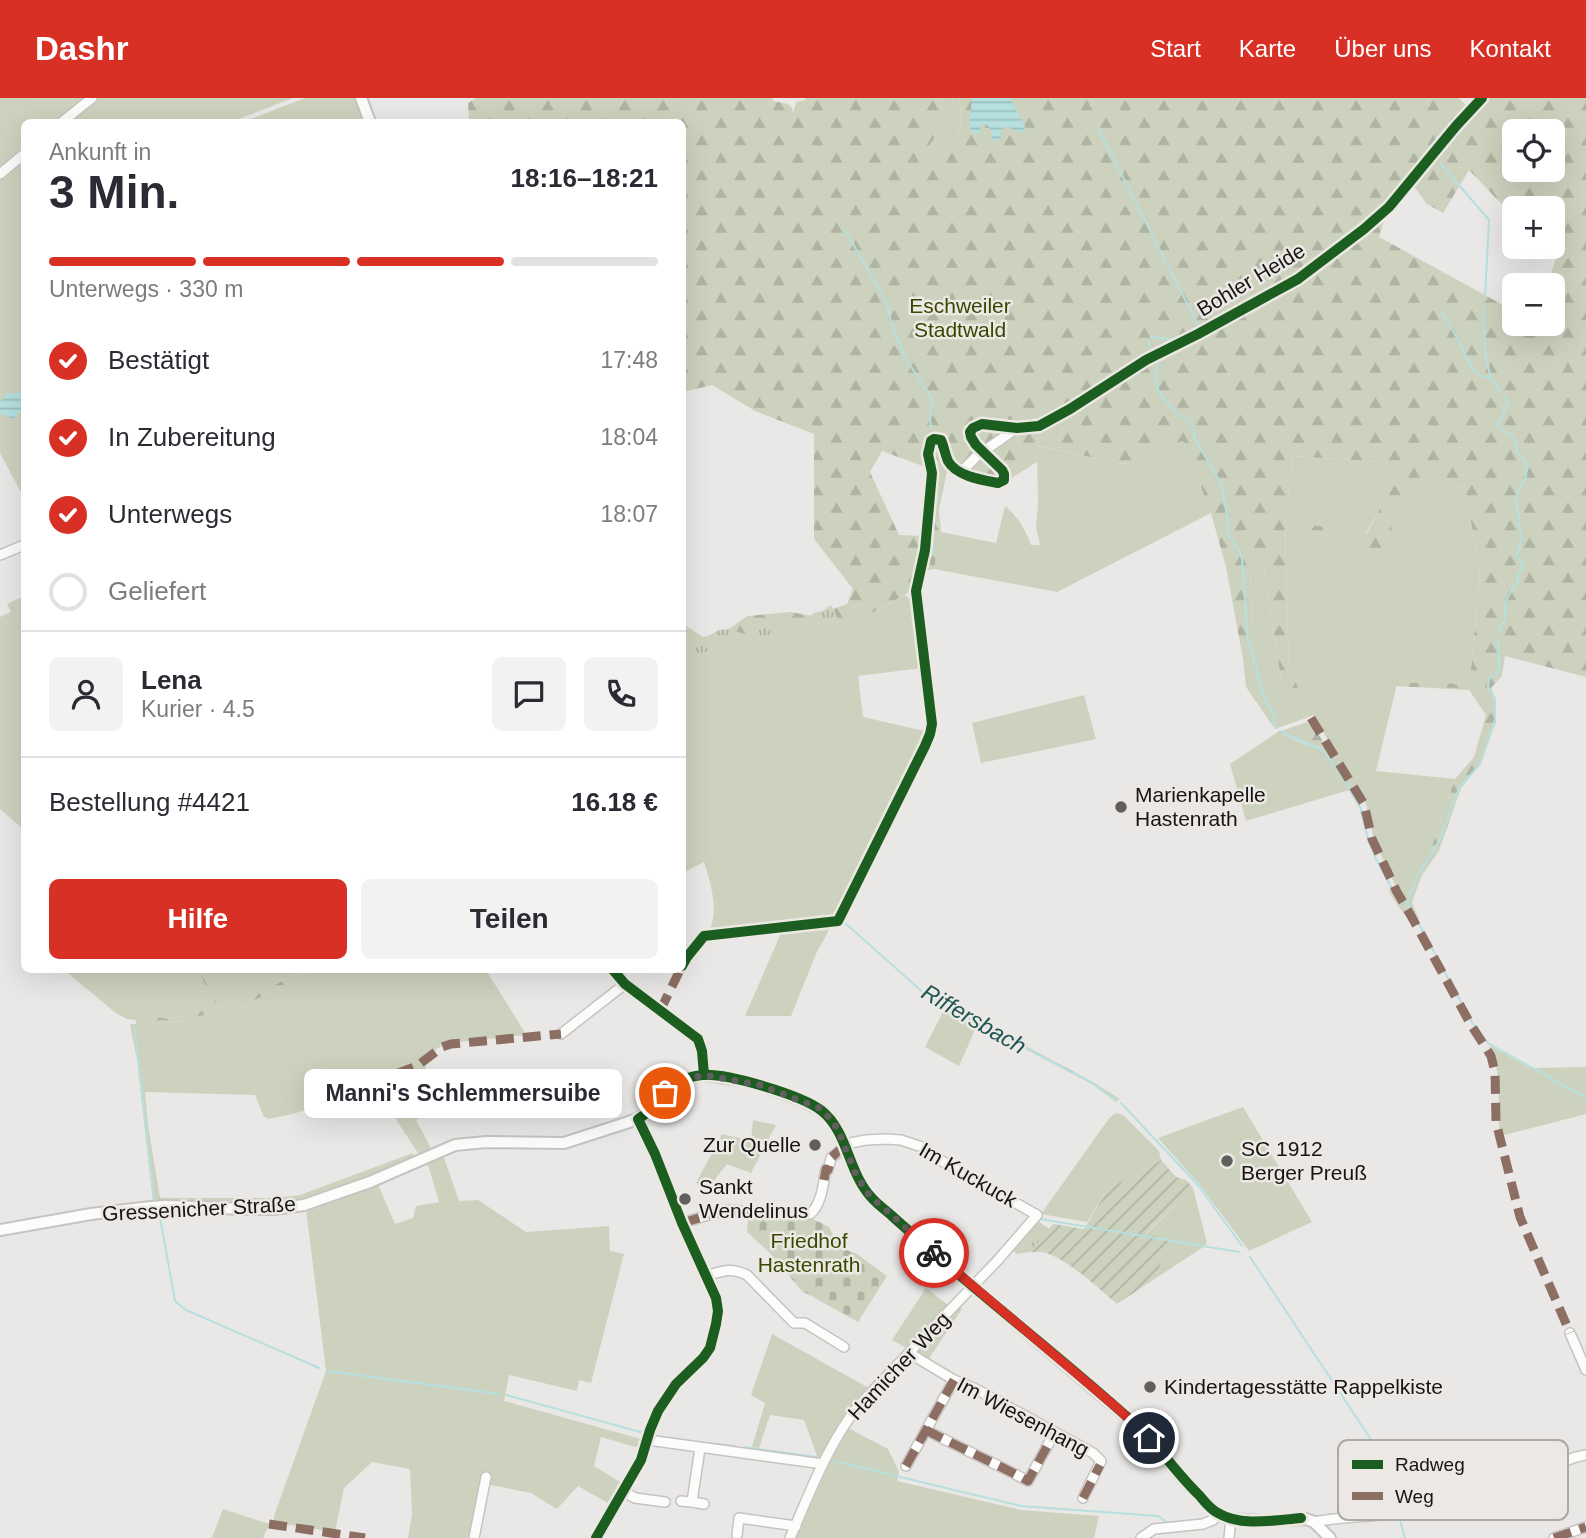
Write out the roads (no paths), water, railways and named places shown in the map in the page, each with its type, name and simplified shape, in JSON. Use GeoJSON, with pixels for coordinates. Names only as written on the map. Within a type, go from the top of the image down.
{"type":"FeatureCollection","features":[{"type":"Feature","properties":{"kind":"main road"},"geometry":{"type":"LineString","coordinates":[[362,98],[369,119]]}},
{"type":"Feature","properties":{"kind":"main road"},"geometry":{"type":"LineString","coordinates":[[615,973],[625,984],[693,1033],[702,1051],[704,1075],[760,1085],[819,1108],[831,1119],[857,1177],[870,1196],[1143,1431],[1211,1508],[1231,1519],[1261,1521],[1301,1518],[1314,1522],[1329,1538]]}},
{"type":"Feature","properties":{"kind":"main road","name":"Gressenicher Straße"},"geometry":{"type":"LineString","coordinates":[[0,1230],[91,1213],[151,1207],[274,1209],[304,1205],[370,1182],[455,1145],[493,1142],[564,1143],[638,1119],[649,1112],[670,1087],[679,1081],[704,1075]]}},
{"type":"Feature","properties":{"kind":"street"},"geometry":{"type":"LineString","coordinates":[[66,119],[92,98]]}},
{"type":"Feature","properties":{"kind":"street","name":"Bohler Heide"},"geometry":{"type":"LineString","coordinates":[[1017,428],[1039,426],[1146,360],[1297,279],[1389,207],[1482,98]]}},
{"type":"Feature","properties":{"kind":"street"},"geometry":{"type":"LineString","coordinates":[[0,174],[21,156]]}},
{"type":"Feature","properties":{"kind":"street"},"geometry":{"type":"LineString","coordinates":[[944,449],[949,464],[954,469],[998,484],[1004,480],[1002,470],[976,445],[970,432],[982,424],[1017,428]]}},
{"type":"Feature","properties":{"kind":"street"},"geometry":{"type":"LineString","coordinates":[[961,472],[983,452],[1017,428]]}},
{"type":"Feature","properties":{"kind":"street"},"geometry":{"type":"LineString","coordinates":[[0,555],[21,546]]}},
{"type":"Feature","properties":{"kind":"street"},"geometry":{"type":"LineString","coordinates":[[561,1034],[625,984]]}},
{"type":"Feature","properties":{"kind":"street"},"geometry":{"type":"LineString","coordinates":[[596,1538],[641,1460],[658,1411],[683,1375],[703,1358],[710,1348],[718,1311],[716,1298],[638,1119]]}},
{"type":"Feature","properties":{"kind":"street","name":"Im Kuckuck"},"geometry":{"type":"LineString","coordinates":[[844,1146],[856,1141],[886,1139],[901,1140],[925,1148],[933,1156],[1037,1215],[973,1287]]}},
{"type":"Feature","properties":{"kind":"street"},"geometry":{"type":"LineString","coordinates":[[682,1223],[733,1210],[758,1214],[810,1214],[818,1204],[825,1169],[828,1170],[831,1158],[844,1146]]}},
{"type":"Feature","properties":{"kind":"street"},"geometry":{"type":"LineString","coordinates":[[706,1276],[725,1270],[737,1270],[747,1275],[794,1322],[805,1323],[844,1347]]}},
{"type":"Feature","properties":{"kind":"street","name":"Hamicher Weg"},"geometry":{"type":"LineString","coordinates":[[790,1538],[823,1464],[845,1423],[859,1405],[973,1287]]}},
{"type":"Feature","properties":{"kind":"street"},"geometry":{"type":"LineString","coordinates":[[1570,1333],[1586,1370]]}},
{"type":"Feature","properties":{"kind":"street","name":"Im Wiesenhang"},"geometry":{"type":"LineString","coordinates":[[909,1353],[954,1380],[974,1388],[1093,1453],[1101,1461],[1083,1498]]}},
{"type":"Feature","properties":{"kind":"street"},"geometry":{"type":"LineString","coordinates":[[906,1466],[954,1380]]}},
{"type":"Feature","properties":{"kind":"street"},"geometry":{"type":"LineString","coordinates":[[926,1430],[1028,1481],[1055,1432]]}},
{"type":"Feature","properties":{"kind":"street"},"geometry":{"type":"LineString","coordinates":[[648,1440],[823,1464]]}},
{"type":"Feature","properties":{"kind":"street"},"geometry":{"type":"LineString","coordinates":[[692,1502],[700,1448]]}},
{"type":"Feature","properties":{"kind":"street"},"geometry":{"type":"LineString","coordinates":[[1568,1461],[1586,1455]]}},
{"type":"Feature","properties":{"kind":"street"},"geometry":{"type":"LineString","coordinates":[[474,1538],[486,1477]]}},
{"type":"Feature","properties":{"kind":"street"},"geometry":{"type":"LineString","coordinates":[[623,1492],[635,1498],[665,1502]]}},
{"type":"Feature","properties":{"kind":"street"},"geometry":{"type":"LineString","coordinates":[[681,1501],[704,1504]]}},
{"type":"Feature","properties":{"kind":"street"},"geometry":{"type":"LineString","coordinates":[[737,1535],[740,1514],[796,1526]]}},
{"type":"Feature","properties":{"kind":"street"},"geometry":{"type":"LineString","coordinates":[[1141,1538],[1154,1529],[1203,1524],[1219,1514]]}},
{"type":"Feature","properties":{"kind":"street"},"geometry":{"type":"LineString","coordinates":[[1314,1522],[1338,1518]]}},
{"type":"Feature","properties":{"kind":"street"},"geometry":{"type":"LineString","coordinates":[[1229,1538],[1231,1519]]}},
{"type":"Feature","properties":{"kind":"street"},"geometry":{"type":"LineString","coordinates":[[1554,1538],[1586,1527]]}},
{"type":"Feature","properties":{"kind":"water"},"geometry":{"type":"Polygon","coordinates":[[[971,98],[1010,98],[1025,127],[1024,131],[1021,133],[1005,126],[1000,133],[1001,139],[994,141],[990,129],[982,123],[980,133],[972,133],[971,98]]]}},
{"type":"Feature","properties":{"kind":"water"},"geometry":{"type":"Polygon","coordinates":[[[21,392],[21,412],[12,419],[0,413],[0,404],[6,394],[21,392]]]}},
{"type":"Feature","properties":{"kind":"waterway"},"geometry":{"type":"LineString","coordinates":[[1099,130],[1200,329]]}},
{"type":"Feature","properties":{"kind":"waterway"},"geometry":{"type":"LineString","coordinates":[[1440,163],[1489,220],[1485,298]]}},
{"type":"Feature","properties":{"kind":"waterway"},"geometry":{"type":"LineString","coordinates":[[845,230],[887,303],[891,323],[906,359],[932,399],[931,427]]}},
{"type":"Feature","properties":{"kind":"waterway"},"geometry":{"type":"LineString","coordinates":[[1484,307],[1485,354],[1491,379],[1501,392]]}},
{"type":"Feature","properties":{"kind":"waterway"},"geometry":{"type":"LineString","coordinates":[[1442,312],[1472,369],[1490,378]]}},
{"type":"Feature","properties":{"kind":"waterway"},"geometry":{"type":"LineString","coordinates":[[1151,337],[1176,340],[1185,336]]}},
{"type":"Feature","properties":{"kind":"waterway"},"geometry":{"type":"LineString","coordinates":[[1148,342],[1151,347]]}},
{"type":"Feature","properties":{"kind":"waterway"},"geometry":{"type":"LineString","coordinates":[[1158,363],[1155,378],[1159,393],[1193,428],[1195,439],[1222,485],[1229,529],[1227,533],[1242,559],[1248,641],[1263,694],[1274,712],[1273,722],[1277,728]]}},
{"type":"Feature","properties":{"kind":"waterway"},"geometry":{"type":"LineString","coordinates":[[1500,634],[1499,630],[1505,620],[1505,602],[1518,583],[1518,576],[1524,564],[1516,557],[1521,538],[1516,501],[1527,469],[1511,435],[1497,424],[1507,406],[1505,396]]}},
{"type":"Feature","properties":{"kind":"waterway"},"geometry":{"type":"LineString","coordinates":[[921,581],[933,549],[930,519],[938,498],[934,477],[935,446]]}},
{"type":"Feature","properties":{"kind":"waterway","name":"Riffersbach"},"geometry":{"type":"LineString","coordinates":[[839,914],[928,733],[930,722],[914,593]]}},
{"type":"Feature","properties":{"kind":"waterway"},"geometry":{"type":"LineString","coordinates":[[1498,641],[1499,670],[1489,679],[1488,687],[1495,698],[1495,720],[1480,764],[1459,788],[1439,841],[1418,875],[1407,902],[1473,1024],[1488,1043],[1586,1098]]}},
{"type":"Feature","properties":{"kind":"waterway"},"geometry":{"type":"LineString","coordinates":[[1280,731],[1322,750],[1337,769],[1360,807],[1375,857],[1400,904]]}},
{"type":"Feature","properties":{"kind":"waterway","name":"Riffersbach"},"geometry":{"type":"LineString","coordinates":[[844,922],[926,995],[1092,1083],[1116,1100]]}},
{"type":"Feature","properties":{"kind":"waterway"},"geometry":{"type":"LineString","coordinates":[[135,1030],[154,1201]]}},
{"type":"Feature","properties":{"kind":"waterway","name":"Riffersbach"},"geometry":{"type":"LineString","coordinates":[[1121,1103],[1198,1185],[1242,1246]]}},
{"type":"Feature","properties":{"kind":"waterway"},"geometry":{"type":"LineString","coordinates":[[159,1212],[175,1301],[186,1310],[319,1368]]}},
{"type":"Feature","properties":{"kind":"waterway"},"geometry":{"type":"LineString","coordinates":[[1040,1219],[1239,1252]]}},
{"type":"Feature","properties":{"kind":"waterway","name":"Riffersbach"},"geometry":{"type":"LineString","coordinates":[[1250,1257],[1371,1440]]}},
{"type":"Feature","properties":{"kind":"waterway"},"geometry":{"type":"LineString","coordinates":[[328,1371],[499,1394]]}},
{"type":"Feature","properties":{"kind":"waterway"},"geometry":{"type":"LineString","coordinates":[[506,1395],[644,1433]]}},
{"type":"Feature","properties":{"kind":"waterway"},"geometry":{"type":"LineString","coordinates":[[655,1436],[696,1442]]}},
{"type":"Feature","properties":{"kind":"waterway"},"geometry":{"type":"LineString","coordinates":[[706,1443],[735,1446]]}},
{"type":"Feature","properties":{"kind":"waterway"},"geometry":{"type":"LineString","coordinates":[[745,1447],[823,1458]]}},
{"type":"Feature","properties":{"kind":"waterway"},"geometry":{"type":"LineString","coordinates":[[834,1461],[889,1474]]}},
{"type":"Feature","properties":{"kind":"waterway"},"geometry":{"type":"LineString","coordinates":[[892,1475],[1021,1506],[1158,1516],[1168,1523]]}},
{"type":"Feature","properties":{"kind":"waterway","name":"Riffersbach"},"geometry":{"type":"LineString","coordinates":[[1400,1520],[1405,1538]]}},
{"type":"Feature","properties":{"kind":"place","name":"Marienkapelle Hastenrath"},"geometry":{"type":"Point","coordinates":[1121,807]}},
{"type":"Feature","properties":{"kind":"place","name":"Manni's Schlemmersuibe"},"geometry":{"type":"Point","coordinates":[665,1093]}},
{"type":"Feature","properties":{"kind":"place","name":"Zur Quelle"},"geometry":{"type":"Point","coordinates":[815,1145]}},
{"type":"Feature","properties":{"kind":"place","name":"SC 1912 Berger Preuß"},"geometry":{"type":"Point","coordinates":[1227,1161]}},
{"type":"Feature","properties":{"kind":"place","name":"Sankt Wendelinus"},"geometry":{"type":"Point","coordinates":[685,1199]}},
{"type":"Feature","properties":{"kind":"place","name":"Kindertagesstätte Rappelkiste"},"geometry":{"type":"Point","coordinates":[1150,1387]}},
{"type":"Feature","properties":{"kind":"park label","name":"Eschweiler Stadtwald"},"geometry":{"type":"Point","coordinates":[960,318]}},
{"type":"Feature","properties":{"kind":"park label","name":"Friedhof Hastenrath"},"geometry":{"type":"Point","coordinates":[809,1253]}}]}
